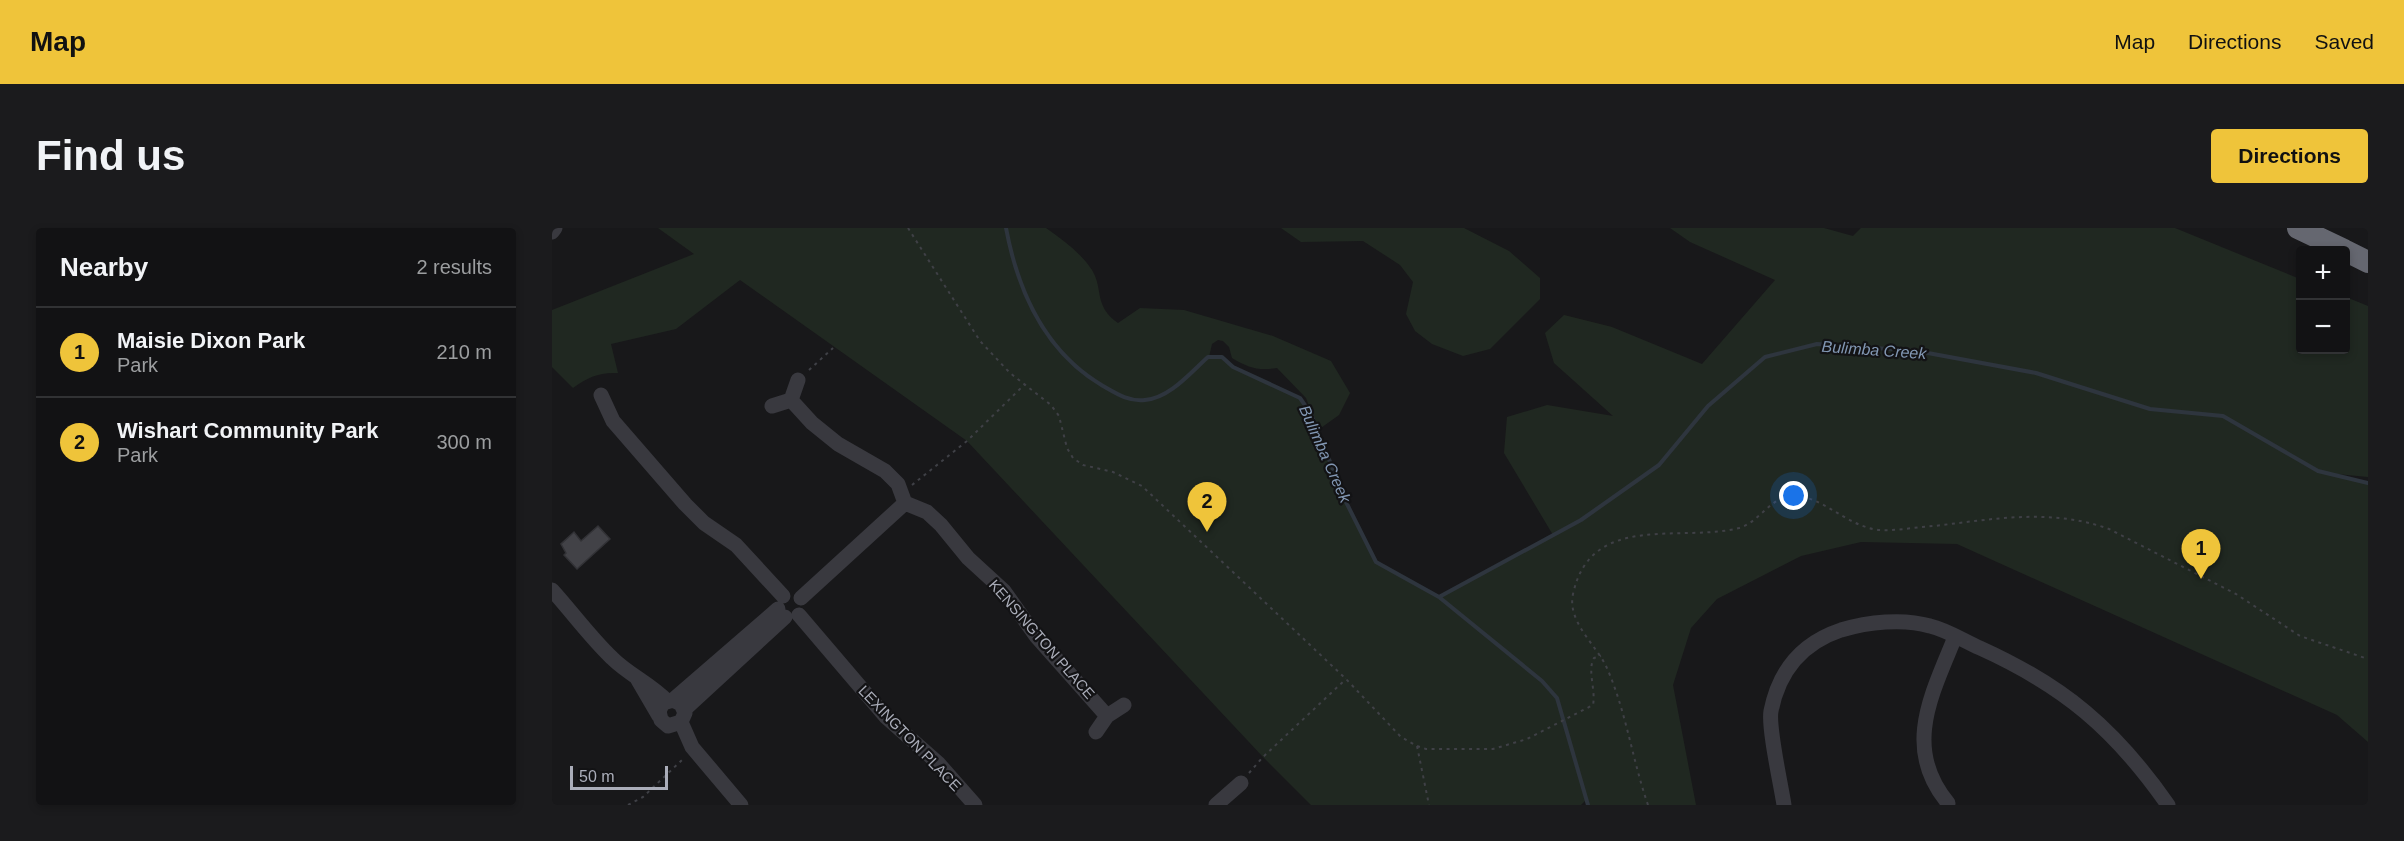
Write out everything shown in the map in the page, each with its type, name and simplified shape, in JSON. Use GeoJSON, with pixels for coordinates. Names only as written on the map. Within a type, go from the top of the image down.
{"type":"FeatureCollection","features":[{"type":"Feature","properties":{"kind":"highway"},"geometry":{"type":"LineString","coordinates":[[2298,228],[2335,246]]}},
{"type":"Feature","properties":{"kind":"highway"},"geometry":{"type":"LineString","coordinates":[[2350,253],[2368,262]]}},
{"type":"Feature","properties":{"kind":"street"},"geometry":{"type":"LineString","coordinates":[[552,232],[555,228]]}},
{"type":"Feature","properties":{"kind":"street"},"geometry":{"type":"LineString","coordinates":[[772,406],[791,400],[798,380]]}},
{"type":"Feature","properties":{"kind":"street","name":"LEXINGTON PLACE"},"geometry":{"type":"LineString","coordinates":[[601,395],[613,422],[685,504],[704,523],[736,545],[786,609],[886,717],[938,763],[975,805]]}},
{"type":"Feature","properties":{"kind":"street","name":"KENSINGTON PLACE"},"geometry":{"type":"LineString","coordinates":[[791,400],[812,423],[838,444],[885,471],[898,484],[903,499],[927,512],[941,525],[968,558],[1004,591],[1036,636],[1107,716]]}},
{"type":"Feature","properties":{"kind":"street"},"geometry":{"type":"LineString","coordinates":[[659,716],[660,707],[786,609],[803,604],[801,598],[903,499]]}},
{"type":"Feature","properties":{"kind":"street"},"geometry":{"type":"LineString","coordinates":[[552,590],[611,658],[638,680],[653,686],[670,700],[681,704],[692,747],[741,805]]}},
{"type":"Feature","properties":{"kind":"street"},"geometry":{"type":"LineString","coordinates":[[638,680],[659,716],[668,726],[683,718],[685,709],[786,609]]}},
{"type":"Feature","properties":{"kind":"street"},"geometry":{"type":"LineString","coordinates":[[1784,805],[1770,714],[1779,682],[1797,654],[1822,637],[1859,624],[1896,622],[1930,625],[2024,668],[2062,692],[2124,746],[2168,805]]}},
{"type":"Feature","properties":{"kind":"street"},"geometry":{"type":"LineString","coordinates":[[1948,803],[1937,790],[1926,764],[1924,722],[1929,701],[1955,637]]}},
{"type":"Feature","properties":{"kind":"street"},"geometry":{"type":"LineString","coordinates":[[1096,732],[1107,716],[1124,705]]}},
{"type":"Feature","properties":{"kind":"street"},"geometry":{"type":"LineString","coordinates":[[1216,805],[1241,783]]}},
{"type":"Feature","properties":{"kind":"path"},"geometry":{"type":"LineString","coordinates":[[908,228],[980,341],[1010,373],[1051,405],[1059,416],[1067,448],[1073,458],[1083,465],[1113,472],[1142,486],[1346,679],[1401,737],[1426,749],[1493,749],[1527,739],[1593,705],[1595,695],[1591,664],[1594,657],[1601,656]]}},
{"type":"Feature","properties":{"kind":"path"},"geometry":{"type":"LineString","coordinates":[[798,380],[833,348]]}},
{"type":"Feature","properties":{"kind":"path"},"geometry":{"type":"LineString","coordinates":[[903,499],[1024,385]]}},
{"type":"Feature","properties":{"kind":"path"},"geometry":{"type":"LineString","coordinates":[[1647,805],[1619,699],[1601,656],[1573,612],[1573,595],[1580,574],[1590,558],[1624,536],[1716,532],[1741,527],[1761,516],[1777,499],[1791,496],[1817,502],[1852,523],[1881,530],[2033,516],[2071,517],[2086,521],[2109,529],[2236,594],[2300,636],[2368,659]]}},
{"type":"Feature","properties":{"kind":"path"},"geometry":{"type":"LineString","coordinates":[[1241,783],[1263,757],[1346,679]]}},
{"type":"Feature","properties":{"kind":"path"},"geometry":{"type":"LineString","coordinates":[[1417,746],[1429,805]]}},
{"type":"Feature","properties":{"kind":"path"},"geometry":{"type":"LineString","coordinates":[[628,805],[643,797],[678,766],[692,747]]}},
{"type":"Feature","properties":{"kind":"shaded area"},"geometry":{"type":"Polygon","coordinates":[[[658,228],[1046,228],[1071,247],[1092,270],[1096,277],[1102,304],[1118,323],[1140,308],[1184,310],[1273,336],[1331,361],[1350,393],[1339,415],[1318,430],[1346,502],[1376,562],[1439,597],[1553,535],[1504,453],[1507,417],[1547,405],[1613,416],[1554,363],[1545,333],[1564,315],[1612,327],[1702,364],[1775,280],[1690,242],[1670,228],[1824,228],[1853,236],[1861,228],[2175,228],[2296,277],[2296,354],[2350,354],[2350,299],[2368,306],[2368,477],[2326,473],[2368,483],[2368,742],[2337,715],[1957,544],[1861,542],[1801,556],[1717,599],[1691,628],[1673,685],[1696,805],[1588,805],[1586,800],[1581,805],[1311,805],[1263,757],[967,441],[740,280],[676,329],[611,344],[618,373],[594,376],[573,388],[552,367],[552,310],[694,254],[658,228]],[[1218,340],[1212,344],[1209,357],[1222,357],[1234,367],[1300,398],[1312,414],[1306,398],[1277,368],[1259,369],[1244,364],[1232,358],[1229,347],[1223,341],[1218,340]]]}},
{"type":"Feature","properties":{"kind":"shaded area"},"geometry":{"type":"Polygon","coordinates":[[[1281,228],[1464,228],[1509,251],[1540,278],[1540,299],[1490,349],[1463,356],[1432,344],[1415,331],[1406,314],[1413,282],[1400,265],[1363,241],[1301,242],[1281,228]]]}},
{"type":"Feature","properties":{"kind":"building"},"geometry":{"type":"Polygon","coordinates":[[[598,526],[610,539],[577,569],[564,555],[566,553],[561,544],[574,532],[581,541],[598,526]]]}},
{"type":"Feature","properties":{"kind":"waterway","name":"Bulimba Creek"},"geometry":{"type":"LineString","coordinates":[[1006,228],[1018,275],[1037,318],[1065,356],[1103,386],[1128,399],[1154,398],[1163,395],[1180,383],[1208,357],[1222,357],[1233,367],[1300,398],[1311,414],[1346,502],[1376,562],[1439,597],[1542,681],[1557,698],[1588,805]]}},
{"type":"Feature","properties":{"kind":"waterway","name":"Bulimba Creek"},"geometry":{"type":"LineString","coordinates":[[1439,597],[1581,520],[1659,465],[1708,406],[1765,357],[1817,344],[1917,351],[2036,373],[2150,409],[2223,416],[2318,471],[2368,483]]}},
{"type":"Feature","properties":{"kind":"place","name":"Wishart Community Park"},"geometry":{"type":"Point","coordinates":[1207,532]}},
{"type":"Feature","properties":{"kind":"place","name":"Maisie Dixon Park"},"geometry":{"type":"Point","coordinates":[2201,579]}}]}
